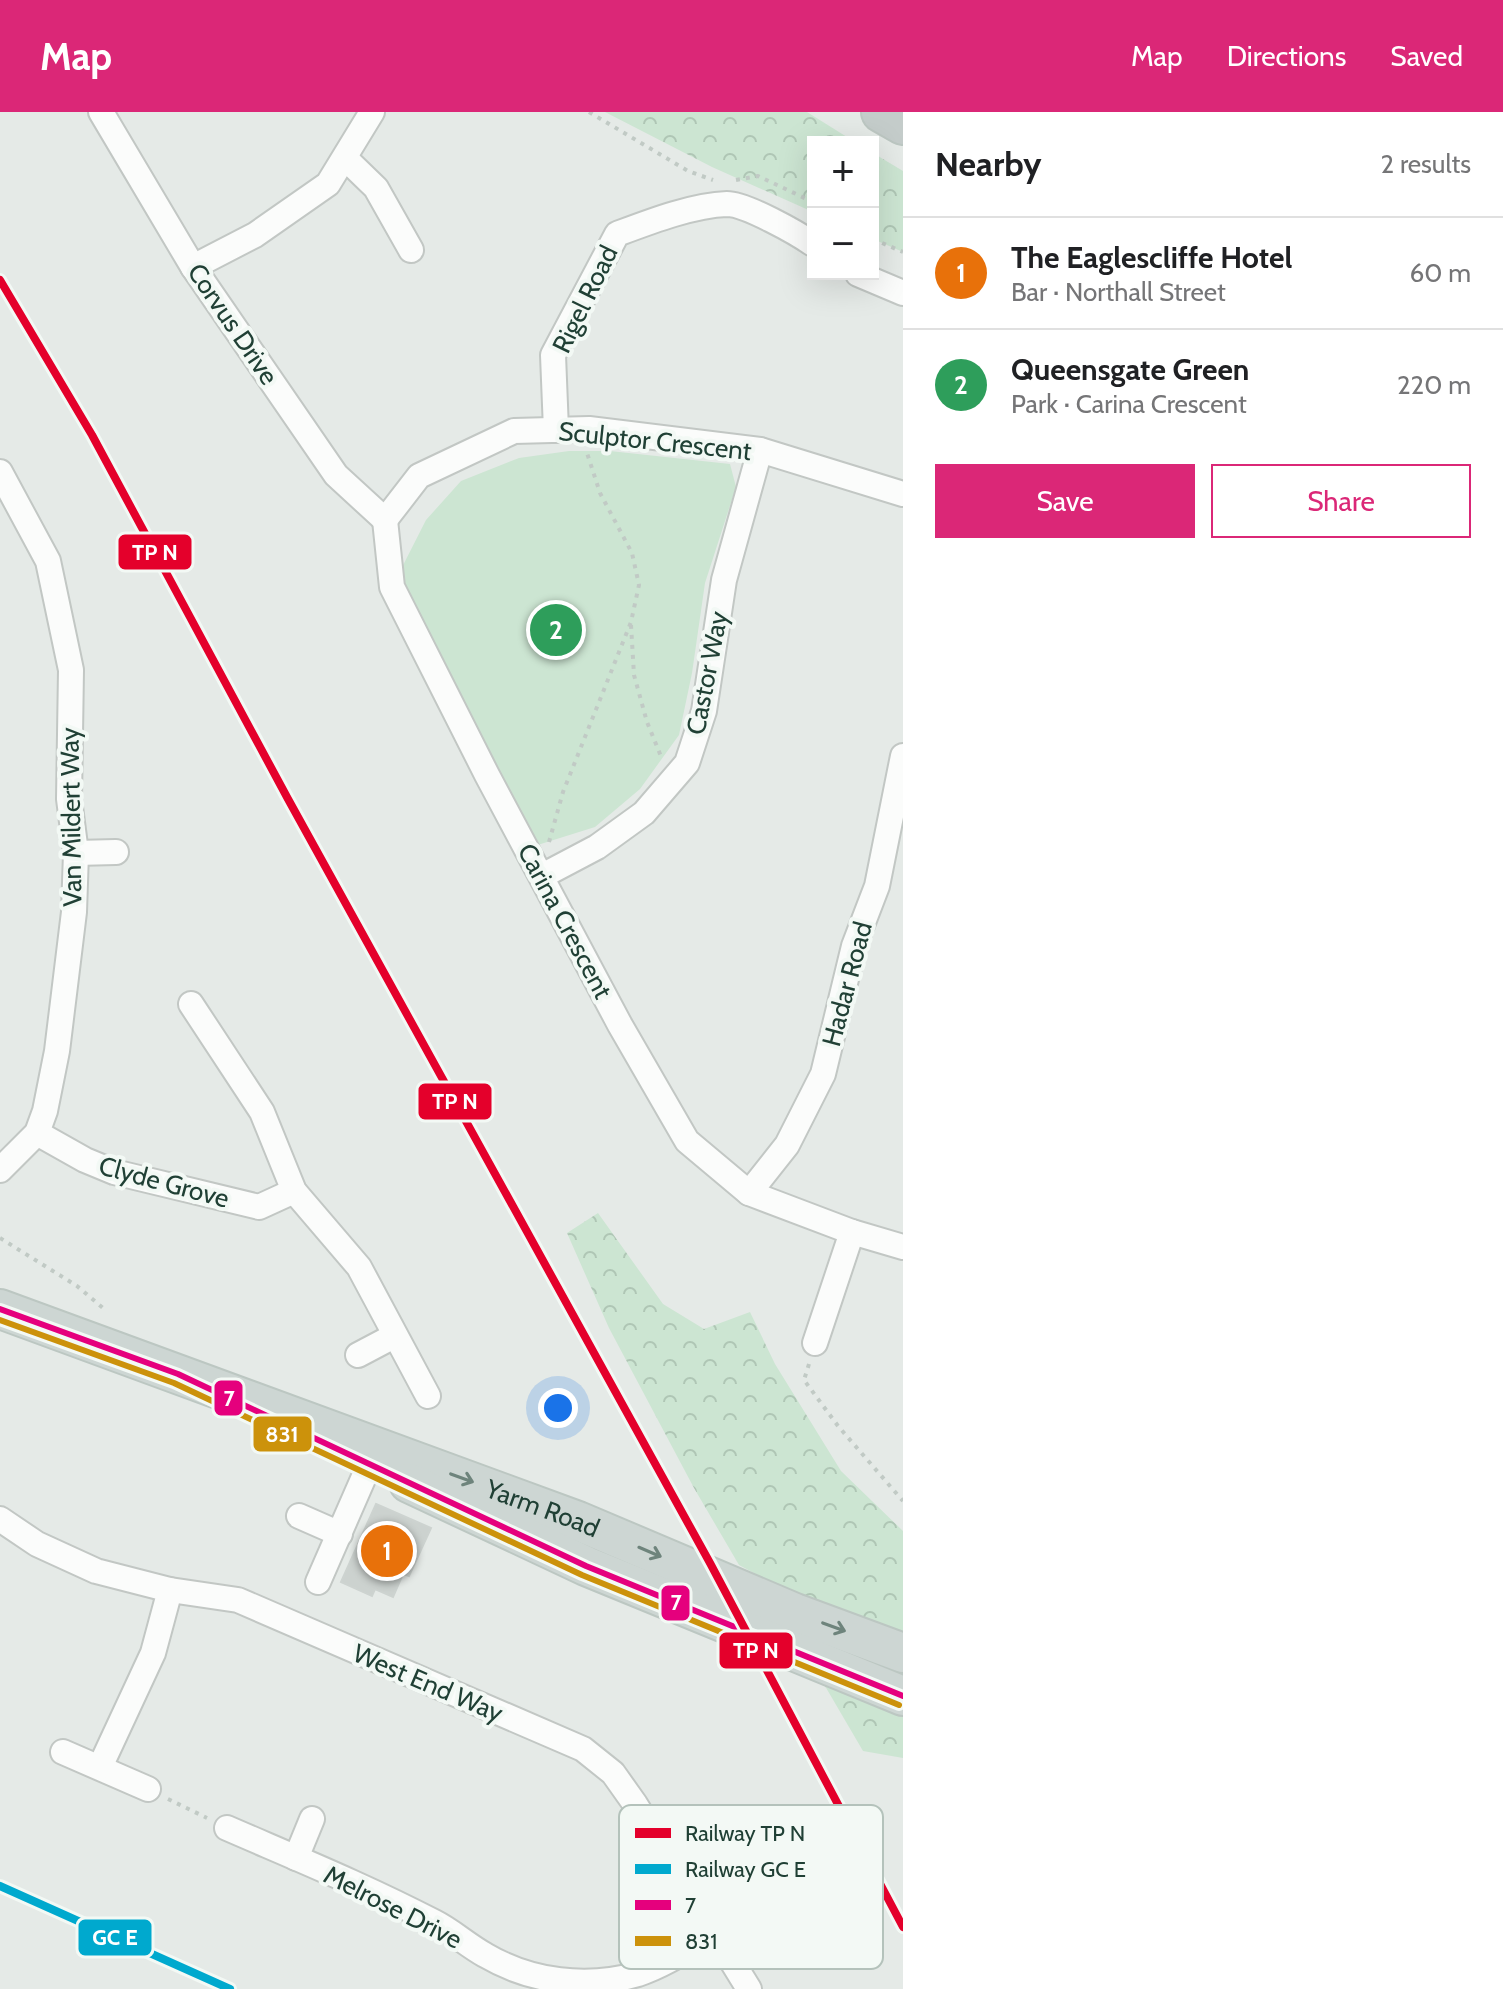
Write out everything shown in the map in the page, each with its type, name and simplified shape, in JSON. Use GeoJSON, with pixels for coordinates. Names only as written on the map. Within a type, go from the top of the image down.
{"type":"FeatureCollection","features":[{"type":"Feature","properties":{"kind":"highway"},"geometry":{"type":"LineString","coordinates":[[882,112],[903,124]]}},
{"type":"Feature","properties":{"kind":"main road","name":"Yarm Road"},"geometry":{"type":"LineString","coordinates":[[0,1309],[178,1374],[374,1456],[586,1566],[903,1696]]}},
{"type":"Feature","properties":{"kind":"main road","name":"Yarm Road"},"geometry":{"type":"LineString","coordinates":[[374,1456],[578,1521],[795,1613],[903,1653]]}},
{"type":"Feature","properties":{"kind":"street","name":"Corvus Drive"},"geometry":{"type":"LineString","coordinates":[[101,112],[193,267],[336,475],[385,520]]}},
{"type":"Feature","properties":{"kind":"street"},"geometry":{"type":"LineString","coordinates":[[193,267],[255,235],[328,184],[372,112]]}},
{"type":"Feature","properties":{"kind":"street"},"geometry":{"type":"LineString","coordinates":[[345,158],[376,188],[411,250]]}},
{"type":"Feature","properties":{"kind":"street","name":"Rigel Road"},"geometry":{"type":"LineString","coordinates":[[556,430],[553,355],[617,234],[669,215],[730,204],[790,229],[807,240]]}},
{"type":"Feature","properties":{"kind":"street"},"geometry":{"type":"LineString","coordinates":[[872,280],[903,293]]}},
{"type":"Feature","properties":{"kind":"street","name":"Sculptor Crescent"},"geometry":{"type":"LineString","coordinates":[[385,520],[419,476],[514,431],[589,429],[760,450],[903,494]]}},
{"type":"Feature","properties":{"kind":"street","name":"Castor Way"},"geometry":{"type":"LineString","coordinates":[[542,876],[597,847],[644,813],[687,763],[704,711],[724,580],[760,450]]}},
{"type":"Feature","properties":{"kind":"street","name":"Van Mildert Way"},"geometry":{"type":"LineString","coordinates":[[0,472],[9,508],[48,561],[71,670],[69,799],[76,853],[74,912],[57,1051],[45,1111],[37,1133],[0,1170]]}},
{"type":"Feature","properties":{"kind":"street","name":"Carina Crescent"},"geometry":{"type":"LineString","coordinates":[[385,520],[392,587],[487,775],[620,1025],[687,1141],[749,1193],[852,1232],[903,1247]]}},
{"type":"Feature","properties":{"kind":"street","name":"Hadar Road"},"geometry":{"type":"LineString","coordinates":[[749,1193],[787,1145],[823,1074],[854,946],[877,886],[903,756]]}},
{"type":"Feature","properties":{"kind":"street"},"geometry":{"type":"LineString","coordinates":[[76,853],[116,852]]}},
{"type":"Feature","properties":{"kind":"street"},"geometry":{"type":"LineString","coordinates":[[191,1004],[262,1112],[294,1191],[359,1267],[428,1396]]}},
{"type":"Feature","properties":{"kind":"street","name":"Clyde Grove"},"geometry":{"type":"LineString","coordinates":[[37,1133],[114,1172],[259,1207],[294,1191]]}},
{"type":"Feature","properties":{"kind":"street"},"geometry":{"type":"LineString","coordinates":[[815,1343],[852,1232]]}},
{"type":"Feature","properties":{"kind":"street"},"geometry":{"type":"LineString","coordinates":[[358,1355],[394,1336]]}},
{"type":"Feature","properties":{"kind":"street"},"geometry":{"type":"LineString","coordinates":[[318,1582],[374,1456]]}},
{"type":"Feature","properties":{"kind":"street"},"geometry":{"type":"LineString","coordinates":[[299,1516],[340,1534]]}},
{"type":"Feature","properties":{"kind":"street","name":"West End Way"},"geometry":{"type":"LineString","coordinates":[[0,1519],[37,1544],[96,1571],[170,1590],[238,1600],[583,1749],[613,1773],[634,1805]]}},
{"type":"Feature","properties":{"kind":"street"},"geometry":{"type":"LineString","coordinates":[[100,1767],[153,1653],[170,1590]]}},
{"type":"Feature","properties":{"kind":"street"},"geometry":{"type":"LineString","coordinates":[[63,1752],[148,1789]]}},
{"type":"Feature","properties":{"kind":"street","name":"Melrose Drive"},"geometry":{"type":"LineString","coordinates":[[296,1858],[312,1819]]}},
{"type":"Feature","properties":{"kind":"street","name":"Melrose Drive"},"geometry":{"type":"LineString","coordinates":[[227,1828],[436,1922],[486,1956],[519,1972],[552,1981],[612,1980],[650,1969]]}},
{"type":"Feature","properties":{"kind":"street","name":"West End Way"},"geometry":{"type":"LineString","coordinates":[[736,1969],[749,1989]]}},
{"type":"Feature","properties":{"kind":"path"},"geometry":{"type":"LineString","coordinates":[[589,112],[688,171],[721,183]]}},
{"type":"Feature","properties":{"kind":"path"},"geometry":{"type":"LineString","coordinates":[[734,181],[758,176],[807,199]]}},
{"type":"Feature","properties":{"kind":"path"},"geometry":{"type":"LineString","coordinates":[[879,242],[903,252]]}},
{"type":"Feature","properties":{"kind":"path"},"geometry":{"type":"LineString","coordinates":[[542,876],[563,792],[631,622],[639,585],[632,553],[600,493],[587,451],[589,429]]}},
{"type":"Feature","properties":{"kind":"path"},"geometry":{"type":"LineString","coordinates":[[631,622],[634,675],[647,722],[673,779]]}},
{"type":"Feature","properties":{"kind":"path"},"geometry":{"type":"LineString","coordinates":[[0,1238],[66,1278],[103,1308]]}},
{"type":"Feature","properties":{"kind":"path"},"geometry":{"type":"LineString","coordinates":[[815,1343],[804,1380],[838,1426],[903,1501]]}},
{"type":"Feature","properties":{"kind":"path"},"geometry":{"type":"LineString","coordinates":[[148,1789],[227,1828]]}},
{"type":"Feature","properties":{"kind":"green space"},"geometry":{"type":"Polygon","coordinates":[[[605,112],[807,112],[845,136],[807,136],[807,209],[712,167],[605,112]]]}},
{"type":"Feature","properties":{"kind":"green space"},"geometry":{"type":"Polygon","coordinates":[[[879,157],[903,171],[903,252],[879,242],[879,157]]]}},
{"type":"Feature","properties":{"kind":"green space"},"geometry":{"type":"Polygon","coordinates":[[[569,451],[610,451],[730,464],[736,487],[705,583],[679,735],[640,789],[595,827],[528,848],[392,587],[426,520],[461,481],[519,458],[569,451]]]}},
{"type":"Feature","properties":{"kind":"green space"},"geometry":{"type":"Polygon","coordinates":[[[598,1213],[663,1304],[704,1329],[750,1312],[775,1364],[841,1471],[903,1531],[903,1639],[800,1598],[739,1565],[694,1488],[609,1328],[567,1233],[598,1213]]]}},
{"type":"Feature","properties":{"kind":"green space"},"geometry":{"type":"Polygon","coordinates":[[[825,1686],[903,1717],[903,1758],[863,1751],[825,1686]]]}},
{"type":"Feature","properties":{"kind":"building"},"geometry":{"type":"Polygon","coordinates":[[[376,1504],[431,1528],[409,1576],[403,1574],[393,1597],[375,1589],[372,1596],[341,1582],[376,1504]]]}},
{"type":"Feature","properties":{"kind":"transit line"},"geometry":{"type":"LineString","coordinates":[[0,280],[92,435],[288,799],[710,1563],[838,1805]]}},
{"type":"Feature","properties":{"kind":"transit line","name":"7"},"geometry":{"type":"LineString","coordinates":[[0,1309],[178,1374],[586,1566],[903,1696]]}},
{"type":"Feature","properties":{"kind":"transit line","name":"831"},"geometry":{"type":"LineString","coordinates":[[0,1320],[174,1383],[582,1575],[899,1705]]}},
{"type":"Feature","properties":{"kind":"transit line"},"geometry":{"type":"LineString","coordinates":[[0,1886],[230,1989]]}},
{"type":"Feature","properties":{"kind":"transit line"},"geometry":{"type":"LineString","coordinates":[[883,1889],[903,1927]]}},
{"type":"Feature","properties":{"kind":"place","name":"Queensgate Green"},"geometry":{"type":"Point","coordinates":[556,630]}},
{"type":"Feature","properties":{"kind":"place","name":"The Eaglescliffe Hotel"},"geometry":{"type":"Point","coordinates":[387,1551]}}]}
